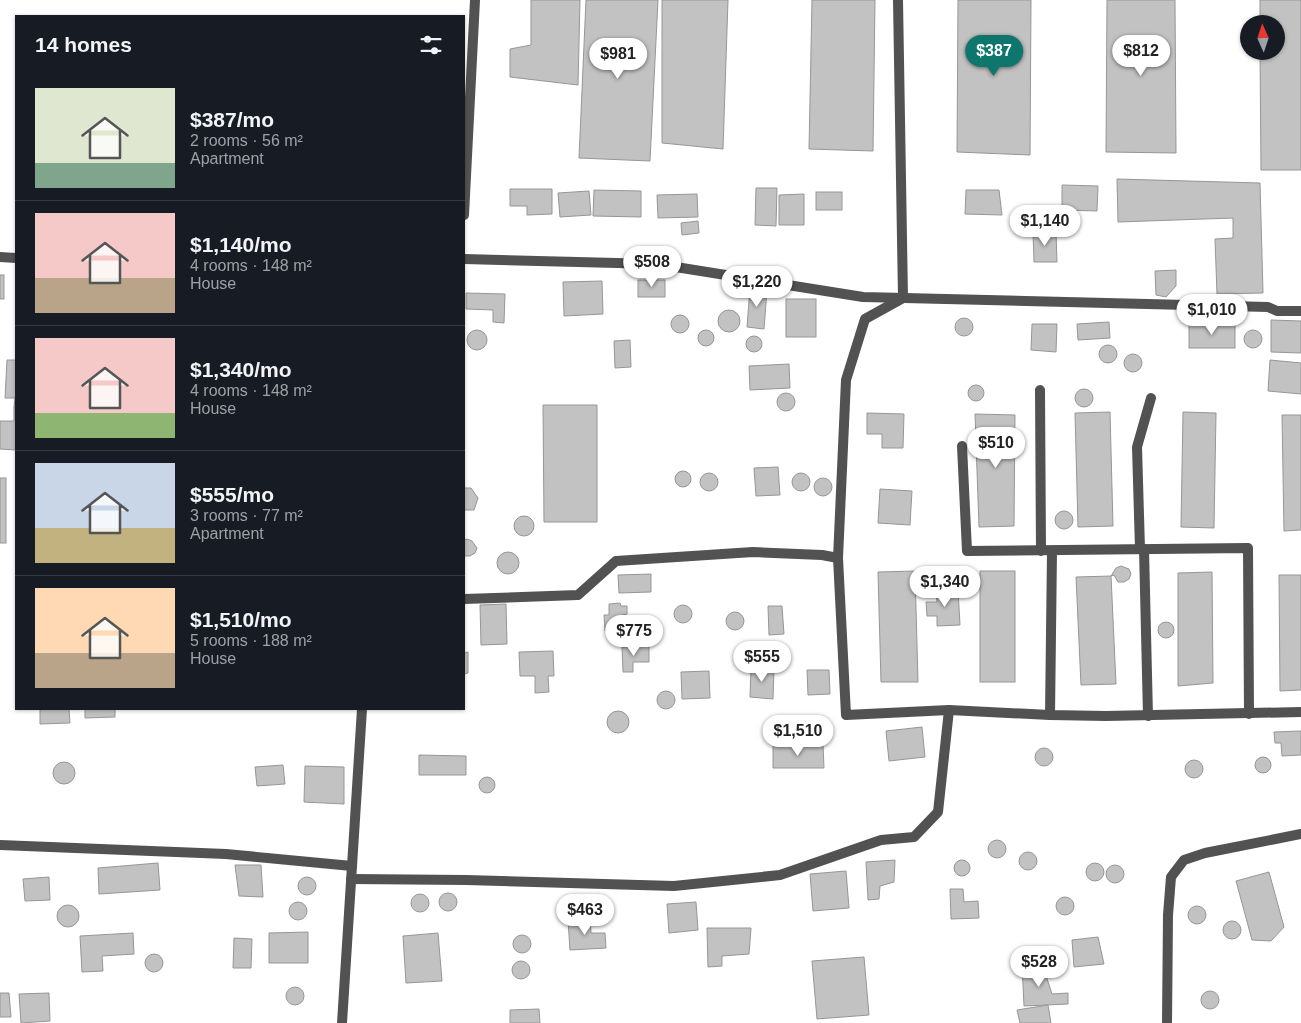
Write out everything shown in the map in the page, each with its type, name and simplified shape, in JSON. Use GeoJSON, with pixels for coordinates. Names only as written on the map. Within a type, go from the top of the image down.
{"type":"FeatureCollection","features":[{"type":"Feature","properties":{"kind":"street"},"geometry":{"type":"LineString","coordinates":[[465,195],[475,0]]}},
{"type":"Feature","properties":{"kind":"street"},"geometry":{"type":"LineString","coordinates":[[898,0],[903,298]]}},
{"type":"Feature","properties":{"kind":"street"},"geometry":{"type":"LineString","coordinates":[[0,257],[15,258]]}},
{"type":"Feature","properties":{"kind":"street"},"geometry":{"type":"LineString","coordinates":[[465,259],[657,264],[863,297],[1268,307],[1277,311],[1301,310]]}},
{"type":"Feature","properties":{"kind":"street"},"geometry":{"type":"LineString","coordinates":[[903,298],[865,319],[846,380],[838,558],[846,715],[950,710],[1050,715],[1148,716],[1301,712]]}},
{"type":"Feature","properties":{"kind":"street"},"geometry":{"type":"LineString","coordinates":[[1040,390],[1041,551]]}},
{"type":"Feature","properties":{"kind":"street"},"geometry":{"type":"LineString","coordinates":[[1148,716],[1137,447],[1151,398]]}},
{"type":"Feature","properties":{"kind":"street"},"geometry":{"type":"LineString","coordinates":[[962,446],[967,552],[1248,548],[1249,714]]}},
{"type":"Feature","properties":{"kind":"street"},"geometry":{"type":"LineString","coordinates":[[1050,715],[1052,551]]}},
{"type":"Feature","properties":{"kind":"street"},"geometry":{"type":"LineString","coordinates":[[465,599],[578,595],[616,561],[753,552],[822,555],[838,558]]}},
{"type":"Feature","properties":{"kind":"street"},"geometry":{"type":"LineString","coordinates":[[342,1023],[362,710]]}},
{"type":"Feature","properties":{"kind":"street"},"geometry":{"type":"LineString","coordinates":[[351,879],[674,886],[780,875],[881,840],[914,837],[938,812],[950,710]]}},
{"type":"Feature","properties":{"kind":"street"},"geometry":{"type":"LineString","coordinates":[[1167,1023],[1168,916],[1171,877],[1184,860],[1205,853],[1301,834]]}},
{"type":"Feature","properties":{"kind":"street"},"geometry":{"type":"LineString","coordinates":[[0,844],[226,854],[352,866]]}},
{"type":"Feature","properties":{"kind":"building"},"geometry":{"type":"Polygon","coordinates":[[[531,0],[580,0],[578,85],[510,77],[510,49],[531,45],[531,0]]]}},
{"type":"Feature","properties":{"kind":"building"},"geometry":{"type":"Polygon","coordinates":[[[586,0],[658,0],[650,161],[579,158],[586,0]]]}},
{"type":"Feature","properties":{"kind":"building"},"geometry":{"type":"Polygon","coordinates":[[[662,0],[728,0],[723,149],[662,143],[662,0]]]}},
{"type":"Feature","properties":{"kind":"building"},"geometry":{"type":"Polygon","coordinates":[[[812,0],[875,0],[873,151],[809,149],[812,0]]]}},
{"type":"Feature","properties":{"kind":"building"},"geometry":{"type":"Polygon","coordinates":[[[958,0],[1031,0],[1030,155],[957,152],[958,0]]]}},
{"type":"Feature","properties":{"kind":"building"},"geometry":{"type":"Polygon","coordinates":[[[1107,0],[1175,0],[1176,153],[1106,152],[1107,0]]]}},
{"type":"Feature","properties":{"kind":"building"},"geometry":{"type":"Polygon","coordinates":[[[1260,0],[1301,0],[1301,170],[1261,170],[1260,60],[1285,60],[1285,15],[1260,15],[1260,0]]]}},
{"type":"Feature","properties":{"kind":"building"},"geometry":{"type":"Polygon","coordinates":[[[1117,179],[1260,183],[1263,293],[1217,294],[1215,239],[1233,238],[1233,218],[1118,222],[1117,179]]]}},
{"type":"Feature","properties":{"kind":"building"},"geometry":{"type":"Polygon","coordinates":[[[1062,185],[1098,186],[1097,211],[1062,210],[1062,185]]]}},
{"type":"Feature","properties":{"kind":"building"},"geometry":{"type":"Polygon","coordinates":[[[756,188],[777,188],[776,226],[755,225],[756,188]]]}},
{"type":"Feature","properties":{"kind":"building"},"geometry":{"type":"Polygon","coordinates":[[[510,189],[552,189],[552,214],[527,215],[527,206],[510,206],[510,189]]]}},
{"type":"Feature","properties":{"kind":"building"},"geometry":{"type":"Polygon","coordinates":[[[594,190],[641,191],[641,217],[593,216],[594,190]]]}},
{"type":"Feature","properties":{"kind":"building"},"geometry":{"type":"Polygon","coordinates":[[[966,190],[999,190],[1002,215],[965,214],[966,190]]]}},
{"type":"Feature","properties":{"kind":"building"},"geometry":{"type":"Polygon","coordinates":[[[589,191],[591,215],[560,217],[558,193],[589,191]]]}},
{"type":"Feature","properties":{"kind":"building"},"geometry":{"type":"Polygon","coordinates":[[[816,192],[842,192],[842,210],[816,210],[816,192]]]}},
{"type":"Feature","properties":{"kind":"building"},"geometry":{"type":"Polygon","coordinates":[[[697,194],[698,217],[658,218],[657,195],[697,194]]]}},
{"type":"Feature","properties":{"kind":"building"},"geometry":{"type":"Polygon","coordinates":[[[804,194],[804,225],[779,225],[779,195],[804,194]]]}},
{"type":"Feature","properties":{"kind":"building"},"geometry":{"type":"Polygon","coordinates":[[[698,221],[699,233],[682,235],[681,223],[698,221]]]}},
{"type":"Feature","properties":{"kind":"building"},"geometry":{"type":"Polygon","coordinates":[[[1056,231],[1057,262],[1034,262],[1033,232],[1056,231]]]}},
{"type":"Feature","properties":{"kind":"building"},"geometry":{"type":"Polygon","coordinates":[[[1176,270],[1176,286],[1166,297],[1156,295],[1155,271],[1176,270]]]}},
{"type":"Feature","properties":{"kind":"building"},"geometry":{"type":"Polygon","coordinates":[[[0,275],[4,275],[4,299],[0,299],[0,275]]]}},
{"type":"Feature","properties":{"kind":"building"},"geometry":{"type":"Polygon","coordinates":[[[638,280],[665,280],[665,297],[638,297],[638,280]]]}},
{"type":"Feature","properties":{"kind":"building"},"geometry":{"type":"Polygon","coordinates":[[[602,281],[603,314],[564,316],[563,282],[602,281]]]}},
{"type":"Feature","properties":{"kind":"building"},"geometry":{"type":"Polygon","coordinates":[[[750,288],[767,290],[764,329],[747,327],[750,288]]]}},
{"type":"Feature","properties":{"kind":"building"},"geometry":{"type":"Polygon","coordinates":[[[466,293],[505,294],[504,323],[493,322],[493,310],[466,309],[466,293]]]}},
{"type":"Feature","properties":{"kind":"building"},"geometry":{"type":"Polygon","coordinates":[[[786,299],[816,299],[816,337],[786,337],[786,299]]]}},
{"type":"Feature","properties":{"kind":"building"},"geometry":{"type":"Polygon","coordinates":[[[729,310],[739,317],[740,321],[733,331],[729,332],[719,325],[718,321],[725,311],[729,310]]]}},
{"type":"Feature","properties":{"kind":"building"},"geometry":{"type":"Polygon","coordinates":[[[680,315],[686,318],[689,324],[686,330],[680,333],[674,330],[671,324],[674,318],[680,315]]]}},
{"type":"Feature","properties":{"kind":"building"},"geometry":{"type":"Polygon","coordinates":[[[964,318],[970,321],[973,327],[970,333],[964,336],[958,333],[955,327],[958,321],[964,318]]]}},
{"type":"Feature","properties":{"kind":"building"},"geometry":{"type":"Polygon","coordinates":[[[1271,320],[1301,321],[1301,353],[1271,352],[1271,320]]]}},
{"type":"Feature","properties":{"kind":"building"},"geometry":{"type":"Polygon","coordinates":[[[1109,322],[1110,338],[1078,340],[1077,324],[1109,322]]]}},
{"type":"Feature","properties":{"kind":"building"},"geometry":{"type":"Polygon","coordinates":[[[1189,323],[1235,323],[1235,348],[1189,348],[1189,323]]]}},
{"type":"Feature","properties":{"kind":"building"},"geometry":{"type":"Polygon","coordinates":[[[1032,324],[1057,324],[1056,352],[1031,350],[1032,324]]]}},
{"type":"Feature","properties":{"kind":"building"},"geometry":{"type":"Polygon","coordinates":[[[477,330],[484,333],[487,340],[484,347],[477,350],[470,347],[467,340],[470,333],[477,330]]]}},
{"type":"Feature","properties":{"kind":"building"},"geometry":{"type":"Polygon","coordinates":[[[703,330],[709,330],[714,335],[712,344],[703,346],[698,341],[698,335],[703,330]]]}},
{"type":"Feature","properties":{"kind":"building"},"geometry":{"type":"Polygon","coordinates":[[[1253,330],[1259,333],[1262,339],[1259,345],[1253,348],[1247,345],[1244,339],[1247,333],[1253,330]]]}},
{"type":"Feature","properties":{"kind":"building"},"geometry":{"type":"Polygon","coordinates":[[[751,336],[757,336],[762,341],[760,350],[751,352],[746,347],[746,341],[751,336]]]}},
{"type":"Feature","properties":{"kind":"building"},"geometry":{"type":"Polygon","coordinates":[[[630,340],[631,367],[615,368],[614,341],[630,340]]]}},
{"type":"Feature","properties":{"kind":"building"},"geometry":{"type":"Polygon","coordinates":[[[1108,345],[1114,348],[1117,354],[1114,360],[1108,363],[1102,360],[1099,354],[1102,348],[1108,345]]]}},
{"type":"Feature","properties":{"kind":"building"},"geometry":{"type":"Polygon","coordinates":[[[1133,354],[1139,357],[1142,363],[1139,369],[1133,372],[1127,369],[1124,363],[1127,357],[1133,354]]]}},
{"type":"Feature","properties":{"kind":"building"},"geometry":{"type":"Polygon","coordinates":[[[7,360],[15,360],[15,398],[5,398],[7,360]]]}},
{"type":"Feature","properties":{"kind":"building"},"geometry":{"type":"Polygon","coordinates":[[[1270,360],[1301,363],[1301,394],[1268,391],[1270,360]]]}},
{"type":"Feature","properties":{"kind":"building"},"geometry":{"type":"Polygon","coordinates":[[[789,364],[790,388],[750,390],[749,366],[789,364]]]}},
{"type":"Feature","properties":{"kind":"building"},"geometry":{"type":"Polygon","coordinates":[[[973,385],[979,385],[984,390],[982,399],[973,401],[968,396],[968,390],[973,385]]]}},
{"type":"Feature","properties":{"kind":"building"},"geometry":{"type":"Polygon","coordinates":[[[1084,389],[1090,392],[1093,398],[1090,404],[1084,407],[1078,404],[1075,398],[1078,392],[1084,389]]]}},
{"type":"Feature","properties":{"kind":"building"},"geometry":{"type":"Polygon","coordinates":[[[786,393],[792,396],[795,402],[792,408],[786,411],[780,408],[777,402],[780,396],[786,393]]]}},
{"type":"Feature","properties":{"kind":"building"},"geometry":{"type":"Polygon","coordinates":[[[543,405],[597,405],[597,522],[544,522],[543,405]]]}},
{"type":"Feature","properties":{"kind":"building"},"geometry":{"type":"Polygon","coordinates":[[[15,408],[15,450],[0,449],[0,421],[14,421],[15,408]]]}},
{"type":"Feature","properties":{"kind":"building"},"geometry":{"type":"Polygon","coordinates":[[[1110,412],[1113,526],[1078,527],[1075,413],[1110,412]]]}},
{"type":"Feature","properties":{"kind":"building"},"geometry":{"type":"Polygon","coordinates":[[[1183,412],[1216,413],[1214,528],[1181,527],[1183,412]]]}},
{"type":"Feature","properties":{"kind":"building"},"geometry":{"type":"Polygon","coordinates":[[[867,413],[904,414],[903,448],[882,448],[882,434],[867,434],[867,413]]]}},
{"type":"Feature","properties":{"kind":"building"},"geometry":{"type":"Polygon","coordinates":[[[975,414],[1015,415],[1014,526],[979,527],[975,414]]]}},
{"type":"Feature","properties":{"kind":"building"},"geometry":{"type":"Polygon","coordinates":[[[1282,415],[1301,415],[1301,530],[1284,531],[1282,415]]]}},
{"type":"Feature","properties":{"kind":"building"},"geometry":{"type":"Polygon","coordinates":[[[778,467],[780,495],[756,496],[754,468],[778,467]]]}},
{"type":"Feature","properties":{"kind":"building"},"geometry":{"type":"Polygon","coordinates":[[[680,471],[686,471],[691,476],[689,485],[680,487],[675,482],[675,476],[680,471]]]}},
{"type":"Feature","properties":{"kind":"building"},"geometry":{"type":"Polygon","coordinates":[[[709,473],[715,476],[718,482],[715,488],[709,491],[703,488],[700,482],[703,476],[709,473]]]}},
{"type":"Feature","properties":{"kind":"building"},"geometry":{"type":"Polygon","coordinates":[[[801,473],[807,476],[810,482],[807,488],[801,491],[795,488],[792,482],[795,476],[801,473]]]}},
{"type":"Feature","properties":{"kind":"building"},"geometry":{"type":"Polygon","coordinates":[[[0,478],[6,478],[6,543],[0,543],[0,478]]]}},
{"type":"Feature","properties":{"kind":"building"},"geometry":{"type":"Polygon","coordinates":[[[823,478],[829,481],[832,487],[829,493],[823,496],[817,493],[814,487],[817,481],[823,478]]]}},
{"type":"Feature","properties":{"kind":"building"},"geometry":{"type":"Polygon","coordinates":[[[465,488],[471,488],[478,498],[474,510],[465,510],[465,488]]]}},
{"type":"Feature","properties":{"kind":"building"},"geometry":{"type":"Polygon","coordinates":[[[880,489],[912,491],[910,525],[878,523],[880,489]]]}},
{"type":"Feature","properties":{"kind":"building"},"geometry":{"type":"Polygon","coordinates":[[[1064,511],[1070,514],[1073,520],[1070,526],[1064,529],[1058,526],[1055,520],[1058,514],[1064,511]]]}},
{"type":"Feature","properties":{"kind":"building"},"geometry":{"type":"Polygon","coordinates":[[[524,516],[531,519],[534,526],[531,533],[524,536],[517,533],[514,526],[517,519],[524,516]]]}},
{"type":"Feature","properties":{"kind":"building"},"geometry":{"type":"Polygon","coordinates":[[[465,540],[472,541],[477,548],[475,553],[470,556],[465,556],[465,540]]]}},
{"type":"Feature","properties":{"kind":"building"},"geometry":{"type":"Polygon","coordinates":[[[508,552],[516,555],[519,563],[516,571],[508,574],[500,571],[497,563],[500,555],[508,552]]]}},
{"type":"Feature","properties":{"kind":"building"},"geometry":{"type":"Polygon","coordinates":[[[1121,566],[1129,569],[1131,574],[1129,579],[1124,582],[1118,582],[1114,575],[1111,576],[1116,568],[1121,566]]]}},
{"type":"Feature","properties":{"kind":"building"},"geometry":{"type":"Polygon","coordinates":[[[915,571],[918,682],[881,682],[878,572],[915,571]]]}},
{"type":"Feature","properties":{"kind":"building"},"geometry":{"type":"Polygon","coordinates":[[[980,571],[1015,571],[1015,682],[980,682],[980,571]]]}},
{"type":"Feature","properties":{"kind":"building"},"geometry":{"type":"Polygon","coordinates":[[[1212,572],[1213,683],[1178,686],[1178,573],[1212,572]]]}},
{"type":"Feature","properties":{"kind":"building"},"geometry":{"type":"Polygon","coordinates":[[[651,574],[651,592],[619,593],[618,575],[651,574]]]}},
{"type":"Feature","properties":{"kind":"building"},"geometry":{"type":"Polygon","coordinates":[[[1279,575],[1301,575],[1301,690],[1280,691],[1279,575]]]}},
{"type":"Feature","properties":{"kind":"building"},"geometry":{"type":"Polygon","coordinates":[[[1111,576],[1116,684],[1081,685],[1076,577],[1111,576]]]}},
{"type":"Feature","properties":{"kind":"building"},"geometry":{"type":"Polygon","coordinates":[[[958,590],[960,625],[937,626],[937,616],[927,616],[926,602],[937,602],[936,591],[958,590]]]}},
{"type":"Feature","properties":{"kind":"building"},"geometry":{"type":"Polygon","coordinates":[[[620,603],[621,606],[627,606],[627,614],[622,615],[622,629],[605,631],[604,615],[609,615],[609,604],[620,603]]]}},
{"type":"Feature","properties":{"kind":"building"},"geometry":{"type":"Polygon","coordinates":[[[506,604],[507,644],[481,645],[480,605],[506,604]]]}},
{"type":"Feature","properties":{"kind":"building"},"geometry":{"type":"Polygon","coordinates":[[[683,605],[689,608],[692,614],[689,620],[683,623],[677,620],[674,614],[677,608],[683,605]]]}},
{"type":"Feature","properties":{"kind":"building"},"geometry":{"type":"Polygon","coordinates":[[[768,606],[782,606],[784,634],[769,635],[768,606]]]}},
{"type":"Feature","properties":{"kind":"building"},"geometry":{"type":"Polygon","coordinates":[[[735,612],[741,615],[744,621],[741,627],[735,630],[729,627],[726,621],[729,615],[735,612]]]}},
{"type":"Feature","properties":{"kind":"building"},"geometry":{"type":"Polygon","coordinates":[[[1163,622],[1169,622],[1174,627],[1172,636],[1163,638],[1158,633],[1158,627],[1163,622]]]}},
{"type":"Feature","properties":{"kind":"building"},"geometry":{"type":"Polygon","coordinates":[[[649,646],[649,662],[633,662],[633,672],[623,672],[622,647],[649,646]]]}},
{"type":"Feature","properties":{"kind":"building"},"geometry":{"type":"Polygon","coordinates":[[[553,651],[554,676],[548,676],[549,692],[535,693],[535,676],[520,676],[519,652],[553,651]]]}},
{"type":"Feature","properties":{"kind":"building"},"geometry":{"type":"Polygon","coordinates":[[[468,652],[468,673],[465,674],[465,653],[468,652]]]}},
{"type":"Feature","properties":{"kind":"building"},"geometry":{"type":"Polygon","coordinates":[[[751,668],[774,669],[773,699],[750,697],[751,668]]]}},
{"type":"Feature","properties":{"kind":"building"},"geometry":{"type":"Polygon","coordinates":[[[807,670],[829,670],[830,694],[808,695],[807,670]]]}},
{"type":"Feature","properties":{"kind":"building"},"geometry":{"type":"Polygon","coordinates":[[[709,671],[710,698],[682,699],[681,672],[709,671]]]}},
{"type":"Feature","properties":{"kind":"building"},"geometry":{"type":"Polygon","coordinates":[[[666,691],[672,694],[675,700],[672,706],[666,709],[660,706],[657,700],[660,694],[666,691]]]}},
{"type":"Feature","properties":{"kind":"building"},"geometry":{"type":"Polygon","coordinates":[[[40,710],[69,710],[70,723],[40,724],[40,710]]]}},
{"type":"Feature","properties":{"kind":"building"},"geometry":{"type":"Polygon","coordinates":[[[85,710],[115,710],[115,717],[85,718],[85,710]]]}},
{"type":"Feature","properties":{"kind":"building"},"geometry":{"type":"Polygon","coordinates":[[[618,711],[626,714],[629,722],[626,730],[618,733],[610,730],[607,722],[610,714],[618,711]]]}},
{"type":"Feature","properties":{"kind":"building"},"geometry":{"type":"Polygon","coordinates":[[[922,727],[925,757],[889,761],[886,731],[922,727]]]}},
{"type":"Feature","properties":{"kind":"building"},"geometry":{"type":"Polygon","coordinates":[[[1301,731],[1301,755],[1282,756],[1281,743],[1275,743],[1274,732],[1301,731]]]}},
{"type":"Feature","properties":{"kind":"building"},"geometry":{"type":"Polygon","coordinates":[[[823,745],[824,768],[773,768],[773,746],[823,745]]]}},
{"type":"Feature","properties":{"kind":"building"},"geometry":{"type":"Polygon","coordinates":[[[1044,748],[1050,751],[1053,757],[1050,763],[1044,766],[1038,763],[1035,757],[1038,751],[1044,748]]]}},
{"type":"Feature","properties":{"kind":"building"},"geometry":{"type":"Polygon","coordinates":[[[419,755],[466,756],[466,775],[419,775],[419,755]]]}},
{"type":"Feature","properties":{"kind":"building"},"geometry":{"type":"Polygon","coordinates":[[[1260,757],[1266,757],[1271,762],[1269,771],[1260,773],[1255,768],[1255,762],[1260,757]]]}},
{"type":"Feature","properties":{"kind":"building"},"geometry":{"type":"Polygon","coordinates":[[[1194,760],[1200,763],[1203,769],[1200,775],[1194,778],[1188,775],[1185,769],[1188,763],[1194,760]]]}},
{"type":"Feature","properties":{"kind":"building"},"geometry":{"type":"Polygon","coordinates":[[[64,762],[74,769],[75,773],[68,783],[64,784],[54,777],[53,773],[60,763],[64,762]]]}},
{"type":"Feature","properties":{"kind":"building"},"geometry":{"type":"Polygon","coordinates":[[[283,765],[285,784],[257,786],[255,767],[283,765]]]}},
{"type":"Feature","properties":{"kind":"building"},"geometry":{"type":"Polygon","coordinates":[[[305,766],[344,767],[344,804],[304,802],[305,766]]]}},
{"type":"Feature","properties":{"kind":"building"},"geometry":{"type":"Polygon","coordinates":[[[484,777],[490,777],[495,782],[493,791],[484,793],[479,788],[479,782],[484,777]]]}},
{"type":"Feature","properties":{"kind":"building"},"geometry":{"type":"Polygon","coordinates":[[[997,840],[1003,843],[1006,849],[1003,855],[997,858],[991,855],[988,849],[991,843],[997,840]]]}},
{"type":"Feature","properties":{"kind":"building"},"geometry":{"type":"Polygon","coordinates":[[[1028,852],[1034,855],[1037,861],[1034,867],[1028,870],[1022,867],[1019,861],[1022,855],[1028,852]]]}},
{"type":"Feature","properties":{"kind":"building"},"geometry":{"type":"Polygon","coordinates":[[[895,860],[894,882],[880,886],[879,899],[868,900],[866,862],[895,860]]]}},
{"type":"Feature","properties":{"kind":"building"},"geometry":{"type":"Polygon","coordinates":[[[959,860],[965,860],[970,865],[968,874],[959,876],[954,871],[954,865],[959,860]]]}},
{"type":"Feature","properties":{"kind":"building"},"geometry":{"type":"Polygon","coordinates":[[[158,863],[160,890],[99,894],[98,868],[158,863]]]}},
{"type":"Feature","properties":{"kind":"building"},"geometry":{"type":"Polygon","coordinates":[[[1095,863],[1101,866],[1104,872],[1101,878],[1095,881],[1089,878],[1086,872],[1089,866],[1095,863]]]}},
{"type":"Feature","properties":{"kind":"building"},"geometry":{"type":"Polygon","coordinates":[[[235,865],[261,865],[263,897],[239,896],[235,865]]]}},
{"type":"Feature","properties":{"kind":"building"},"geometry":{"type":"Polygon","coordinates":[[[1115,865],[1121,868],[1124,874],[1121,880],[1115,883],[1109,880],[1106,874],[1109,868],[1115,865]]]}},
{"type":"Feature","properties":{"kind":"building"},"geometry":{"type":"Polygon","coordinates":[[[846,871],[849,908],[813,911],[810,874],[846,871]]]}},
{"type":"Feature","properties":{"kind":"building"},"geometry":{"type":"Polygon","coordinates":[[[1269,872],[1284,927],[1271,941],[1252,940],[1236,881],[1269,872]]]}},
{"type":"Feature","properties":{"kind":"building"},"geometry":{"type":"Polygon","coordinates":[[[49,877],[50,900],[25,901],[23,879],[49,877]]]}},
{"type":"Feature","properties":{"kind":"building"},"geometry":{"type":"Polygon","coordinates":[[[307,877],[313,880],[316,886],[313,892],[307,895],[301,892],[298,886],[301,880],[307,877]]]}},
{"type":"Feature","properties":{"kind":"building"},"geometry":{"type":"Polygon","coordinates":[[[950,889],[963,889],[964,902],[978,901],[979,918],[951,919],[950,889]]]}},
{"type":"Feature","properties":{"kind":"building"},"geometry":{"type":"Polygon","coordinates":[[[448,893],[454,896],[457,902],[454,908],[448,911],[442,908],[439,902],[442,896],[448,893]]]}},
{"type":"Feature","properties":{"kind":"building"},"geometry":{"type":"Polygon","coordinates":[[[420,894],[426,897],[429,903],[426,909],[420,912],[414,909],[411,903],[414,897],[420,894]]]}},
{"type":"Feature","properties":{"kind":"building"},"geometry":{"type":"Polygon","coordinates":[[[1065,897],[1071,900],[1074,906],[1071,912],[1065,915],[1059,912],[1056,906],[1059,900],[1065,897]]]}},
{"type":"Feature","properties":{"kind":"building"},"geometry":{"type":"Polygon","coordinates":[[[298,902],[304,905],[307,911],[304,917],[298,920],[292,917],[289,911],[292,905],[298,902]]]}},
{"type":"Feature","properties":{"kind":"building"},"geometry":{"type":"Polygon","coordinates":[[[696,902],[698,930],[669,933],[667,904],[696,902]]]}},
{"type":"Feature","properties":{"kind":"building"},"geometry":{"type":"Polygon","coordinates":[[[68,905],[78,912],[79,916],[72,926],[68,927],[58,920],[57,916],[64,906],[68,905]]]}},
{"type":"Feature","properties":{"kind":"building"},"geometry":{"type":"Polygon","coordinates":[[[1197,906],[1203,909],[1206,915],[1203,921],[1197,924],[1191,921],[1188,915],[1191,909],[1197,906]]]}},
{"type":"Feature","properties":{"kind":"building"},"geometry":{"type":"Polygon","coordinates":[[[590,919],[591,933],[605,933],[606,948],[570,950],[568,920],[590,919]]]}},
{"type":"Feature","properties":{"kind":"building"},"geometry":{"type":"Polygon","coordinates":[[[1232,921],[1238,924],[1241,930],[1238,936],[1232,939],[1226,936],[1223,930],[1226,924],[1232,921]]]}},
{"type":"Feature","properties":{"kind":"building"},"geometry":{"type":"Polygon","coordinates":[[[707,928],[751,928],[749,954],[722,956],[722,966],[708,967],[707,928]]]}},
{"type":"Feature","properties":{"kind":"building"},"geometry":{"type":"Polygon","coordinates":[[[308,932],[308,963],[269,963],[269,933],[308,932]]]}},
{"type":"Feature","properties":{"kind":"building"},"geometry":{"type":"Polygon","coordinates":[[[133,933],[134,954],[102,956],[103,971],[82,972],[80,936],[133,933]]]}},
{"type":"Feature","properties":{"kind":"building"},"geometry":{"type":"Polygon","coordinates":[[[438,933],[442,981],[406,983],[403,936],[438,933]]]}},
{"type":"Feature","properties":{"kind":"building"},"geometry":{"type":"Polygon","coordinates":[[[522,935],[528,938],[531,944],[528,950],[522,953],[516,950],[513,944],[516,938],[522,935]]]}},
{"type":"Feature","properties":{"kind":"building"},"geometry":{"type":"Polygon","coordinates":[[[1098,937],[1104,964],[1074,967],[1072,940],[1098,937]]]}},
{"type":"Feature","properties":{"kind":"building"},"geometry":{"type":"Polygon","coordinates":[[[234,938],[252,939],[251,968],[233,968],[234,938]]]}},
{"type":"Feature","properties":{"kind":"building"},"geometry":{"type":"Polygon","coordinates":[[[154,954],[160,957],[163,963],[160,969],[154,972],[148,969],[145,963],[148,957],[154,954]]]}},
{"type":"Feature","properties":{"kind":"building"},"geometry":{"type":"Polygon","coordinates":[[[864,957],[869,1015],[817,1019],[812,961],[864,957]]]}},
{"type":"Feature","properties":{"kind":"building"},"geometry":{"type":"Polygon","coordinates":[[[521,961],[527,964],[530,970],[527,976],[521,979],[515,976],[512,970],[515,964],[521,961]]]}},
{"type":"Feature","properties":{"kind":"building"},"geometry":{"type":"Polygon","coordinates":[[[1042,963],[1052,994],[1068,993],[1068,1004],[1024,1006],[1022,964],[1042,963]]]}},
{"type":"Feature","properties":{"kind":"building"},"geometry":{"type":"Polygon","coordinates":[[[295,987],[301,990],[304,996],[301,1002],[295,1005],[289,1002],[286,996],[289,990],[295,987]]]}},
{"type":"Feature","properties":{"kind":"building"},"geometry":{"type":"Polygon","coordinates":[[[1210,991],[1216,994],[1219,1000],[1216,1006],[1210,1009],[1204,1006],[1201,1000],[1204,994],[1210,991]]]}},
{"type":"Feature","properties":{"kind":"building"},"geometry":{"type":"Polygon","coordinates":[[[0,993],[9,993],[11,1017],[0,1017],[0,993]]]}},
{"type":"Feature","properties":{"kind":"building"},"geometry":{"type":"Polygon","coordinates":[[[49,993],[50,1021],[21,1023],[19,994],[49,993]]]}},
{"type":"Feature","properties":{"kind":"building"},"geometry":{"type":"Polygon","coordinates":[[[1048,1005],[1051,1023],[1020,1023],[1017,1010],[1048,1005]]]}},
{"type":"Feature","properties":{"kind":"building"},"geometry":{"type":"Polygon","coordinates":[[[539,1009],[540,1023],[510,1023],[510,1010],[539,1009]]]}}]}
